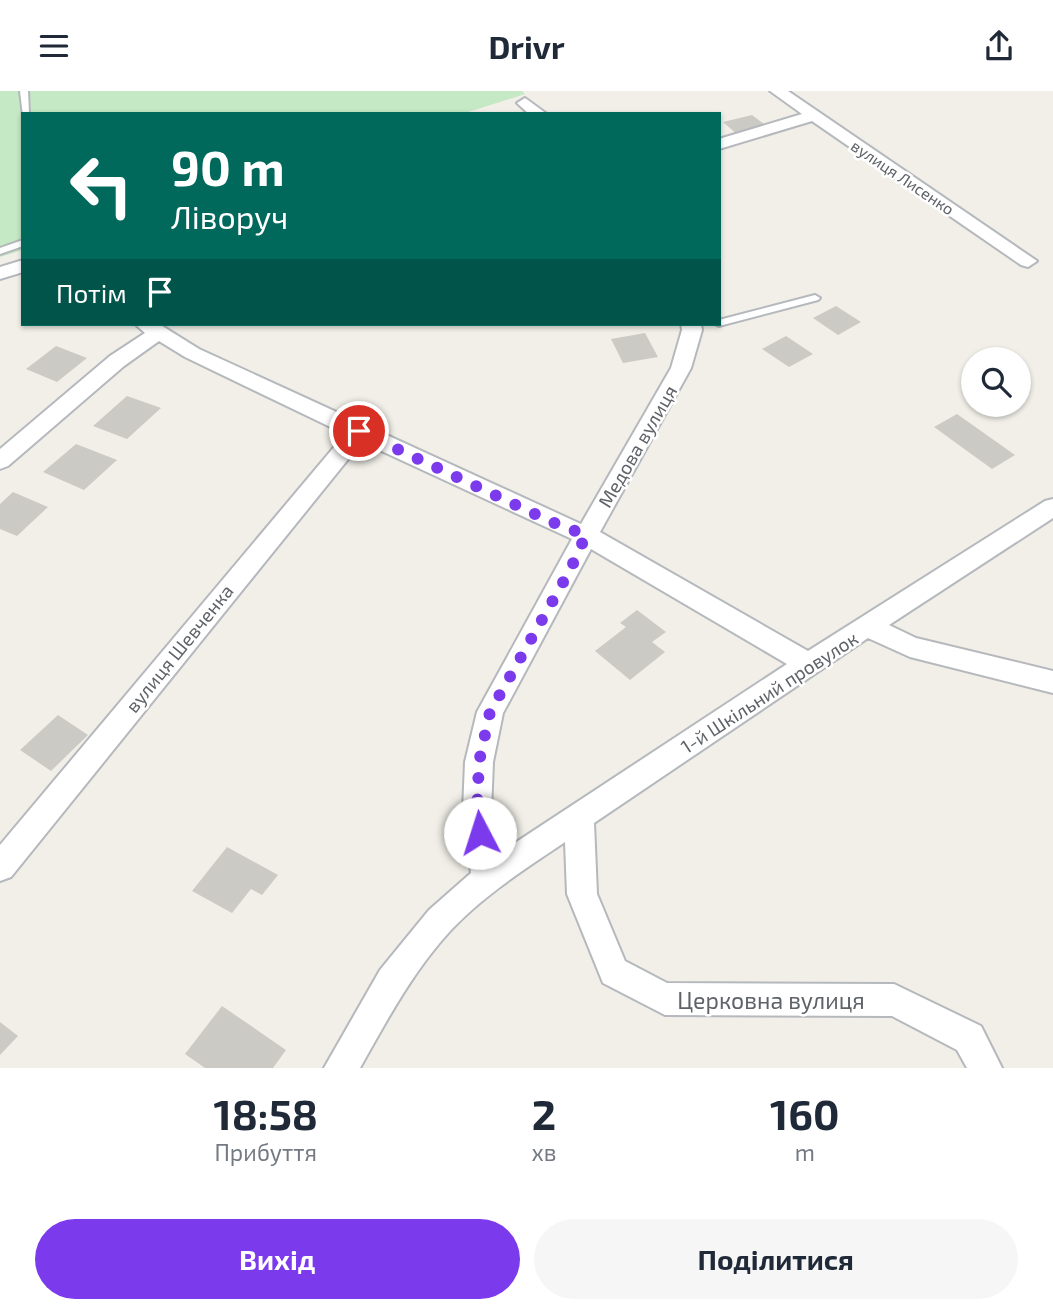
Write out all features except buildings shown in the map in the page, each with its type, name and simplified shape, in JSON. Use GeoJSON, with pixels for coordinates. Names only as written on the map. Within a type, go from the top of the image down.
{"type":"FeatureCollection","features":[{"type":"Feature","properties":{"kind":"street","name":"вулиця Лисенко"},"geometry":{"type":"LineString","coordinates":[[778,91],[1028,261]]}},
{"type":"Feature","properties":{"kind":"street"},"geometry":{"type":"LineString","coordinates":[[524,103],[536,112]]}},
{"type":"Feature","properties":{"kind":"street"},"geometry":{"type":"LineString","coordinates":[[721,143],[813,116]]}},
{"type":"Feature","properties":{"kind":"street"},"geometry":{"type":"LineString","coordinates":[[0,273],[21,267]]}},
{"type":"Feature","properties":{"kind":"street","name":"Медова вулиця"},"geometry":{"type":"LineString","coordinates":[[487,878],[477,811],[479,762],[490,712],[681,368],[692,327]]}},
{"type":"Feature","properties":{"kind":"street"},"geometry":{"type":"LineString","coordinates":[[0,461],[152,328],[192,353],[552,522],[586,535],[808,664]]}},
{"type":"Feature","properties":{"kind":"street","name":"вулиця Шевченка"},"geometry":{"type":"LineString","coordinates":[[0,867],[359,431]]}},
{"type":"Feature","properties":{"kind":"street","name":"1-й Шкільний провулок"},"geometry":{"type":"LineString","coordinates":[[341,1068],[391,981],[440,920],[487,878],[808,664],[1053,507]]}},
{"type":"Feature","properties":{"kind":"street"},"geometry":{"type":"LineString","coordinates":[[869,627],[910,647],[1053,682]]}},
{"type":"Feature","properties":{"kind":"street","name":"Церковна вулиця"},"geometry":{"type":"LineString","coordinates":[[579,817],[582,894],[614,971],[665,999],[894,1000],[969,1038],[985,1068]]}},
{"type":"Feature","properties":{"kind":"lane"},"geometry":{"type":"LineString","coordinates":[[24,91],[25,112]]}},
{"type":"Feature","properties":{"kind":"lane"},"geometry":{"type":"LineString","coordinates":[[0,251],[21,244]]}},
{"type":"Feature","properties":{"kind":"lane"},"geometry":{"type":"LineString","coordinates":[[721,323],[815,298]]}},
{"type":"Feature","properties":{"kind":"green space"},"geometry":{"type":"Polygon","coordinates":[[[0,91],[522,91],[525,94],[468,112],[21,112],[21,251],[0,257],[0,91]]]}},
{"type":"Feature","properties":{"kind":"route"},"geometry":{"type":"LineString","coordinates":[[359,431],[552,522],[586,535],[570,570],[490,712],[479,762],[477,811],[480,833]]}}]}
